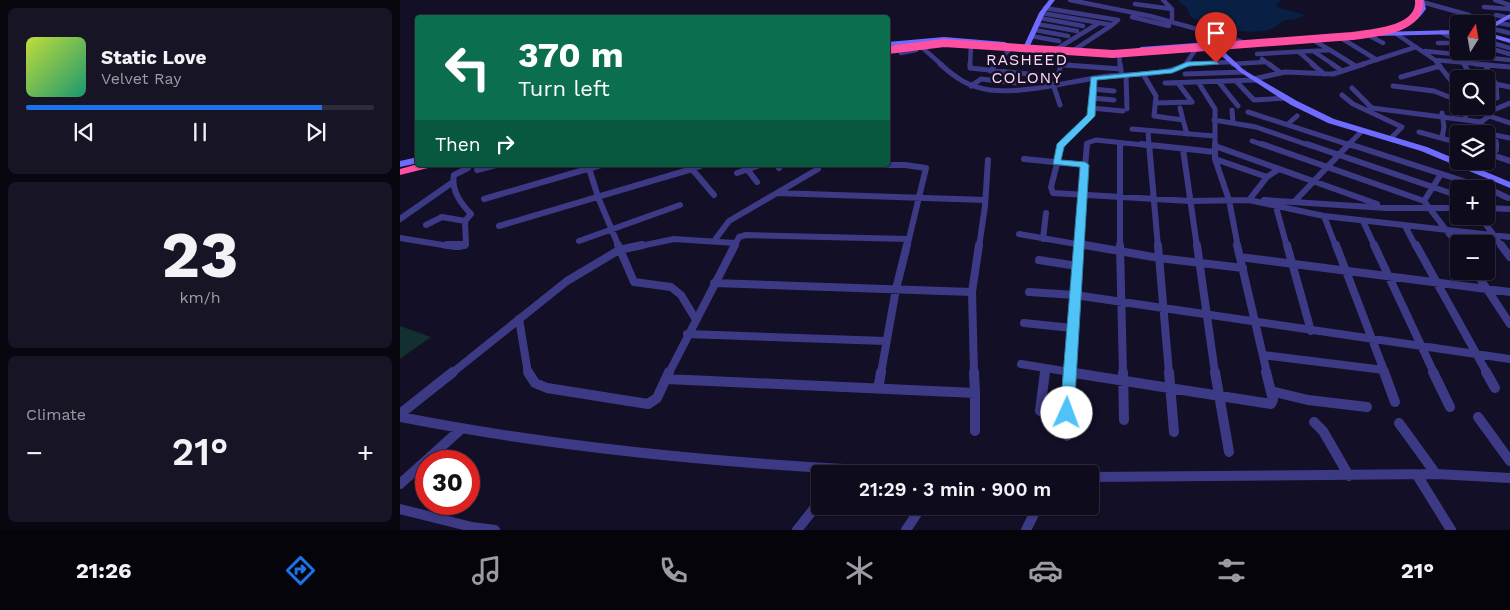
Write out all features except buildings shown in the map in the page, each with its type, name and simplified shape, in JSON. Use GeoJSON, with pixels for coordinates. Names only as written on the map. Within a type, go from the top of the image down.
{"type":"FeatureCollection","features":[{"type":"Feature","properties":{"kind":"highway"},"geometry":{"type":"LineString","coordinates":[[890,48],[956,44],[1074,54],[1113,54],[1352,36],[1375,33],[1406,23],[1420,13],[1421,6],[1419,0]]}},
{"type":"Feature","properties":{"kind":"highway"},"geometry":{"type":"LineString","coordinates":[[400,172],[415,165]]}},
{"type":"Feature","properties":{"kind":"highway"},"geometry":{"type":"LineString","coordinates":[[400,172],[420,167]]}},
{"type":"Feature","properties":{"kind":"street"},"geometry":{"type":"LineString","coordinates":[[1070,0],[1099,5],[1125,15],[1228,42]]}},
{"type":"Feature","properties":{"kind":"street"},"geometry":{"type":"LineString","coordinates":[[1158,0],[1163,0],[1172,9],[1172,22]]}},
{"type":"Feature","properties":{"kind":"street"},"geometry":{"type":"LineString","coordinates":[[1395,31],[1423,9],[1419,0]]}},
{"type":"Feature","properties":{"kind":"street"},"geometry":{"type":"LineString","coordinates":[[1419,0],[1468,16],[1464,19],[1510,25]]}},
{"type":"Feature","properties":{"kind":"street"},"geometry":{"type":"LineString","coordinates":[[1495,0],[1510,7]]}},
{"type":"Feature","properties":{"kind":"street"},"geometry":{"type":"LineString","coordinates":[[1043,13],[1078,8],[1086,2]]}},
{"type":"Feature","properties":{"kind":"street"},"geometry":{"type":"LineString","coordinates":[[1099,5],[1172,9]]}},
{"type":"Feature","properties":{"kind":"street"},"geometry":{"type":"LineString","coordinates":[[1135,6],[1172,22],[1240,41]]}},
{"type":"Feature","properties":{"kind":"street"},"geometry":{"type":"LineString","coordinates":[[1484,7],[1510,7]]}},
{"type":"Feature","properties":{"kind":"street"},"geometry":{"type":"LineString","coordinates":[[1043,13],[1118,20]]}},
{"type":"Feature","properties":{"kind":"street"},"geometry":{"type":"LineString","coordinates":[[1043,13],[1112,25]]}},
{"type":"Feature","properties":{"kind":"street"},"geometry":{"type":"LineString","coordinates":[[1043,13],[1083,26]]}},
{"type":"Feature","properties":{"kind":"street"},"geometry":{"type":"LineString","coordinates":[[1043,13],[1076,31]]}},
{"type":"Feature","properties":{"kind":"street"},"geometry":{"type":"LineString","coordinates":[[1043,13],[1068,36]]}},
{"type":"Feature","properties":{"kind":"street"},"geometry":{"type":"LineString","coordinates":[[1043,13],[1059,41]]}},
{"type":"Feature","properties":{"kind":"street"},"geometry":{"type":"LineString","coordinates":[[1026,49],[1043,13]]}},
{"type":"Feature","properties":{"kind":"street"},"geometry":{"type":"LineString","coordinates":[[1070,52],[1125,15]]}},
{"type":"Feature","properties":{"kind":"street"},"geometry":{"type":"LineString","coordinates":[[1496,15],[1509,17]]}},
{"type":"Feature","properties":{"kind":"street"},"geometry":{"type":"LineString","coordinates":[[890,48],[966,40],[1063,54],[1119,55],[1196,48],[1228,42],[1347,34],[1399,24],[1414,16]]}},
{"type":"Feature","properties":{"kind":"street"},"geometry":{"type":"LineString","coordinates":[[1495,25],[1509,17]]}},
{"type":"Feature","properties":{"kind":"street"},"geometry":{"type":"LineString","coordinates":[[1054,50],[1099,22]]}},
{"type":"Feature","properties":{"kind":"street"},"geometry":{"type":"LineString","coordinates":[[1386,27],[1424,51],[1449,76]]}},
{"type":"Feature","properties":{"kind":"street"},"geometry":{"type":"LineString","coordinates":[[1089,29],[1101,32]]}},
{"type":"Feature","properties":{"kind":"street"},"geometry":{"type":"LineString","coordinates":[[901,52],[919,45],[971,45],[1070,52],[1111,52],[1341,38],[1395,31],[1408,33],[1450,32]]}},
{"type":"Feature","properties":{"kind":"street"},"geometry":{"type":"LineString","coordinates":[[1441,32],[1450,37]]}},
{"type":"Feature","properties":{"kind":"street"},"geometry":{"type":"LineString","coordinates":[[1495,32],[1510,33]]}},
{"type":"Feature","properties":{"kind":"street"},"geometry":{"type":"LineString","coordinates":[[1495,34],[1510,41]]}},
{"type":"Feature","properties":{"kind":"street"},"geometry":{"type":"LineString","coordinates":[[1374,35],[1383,43]]}},
{"type":"Feature","properties":{"kind":"street"},"geometry":{"type":"LineString","coordinates":[[1341,38],[1377,60]]}},
{"type":"Feature","properties":{"kind":"street"},"geometry":{"type":"LineString","coordinates":[[1313,40],[1355,66]]}},
{"type":"Feature","properties":{"kind":"street"},"geometry":{"type":"LineString","coordinates":[[1446,53],[1437,42],[1450,42]]}},
{"type":"Feature","properties":{"kind":"street"},"geometry":{"type":"LineString","coordinates":[[1495,44],[1510,48]]}},
{"type":"Feature","properties":{"kind":"street"},"geometry":{"type":"LineString","coordinates":[[919,45],[961,82],[972,86],[1015,90],[1056,81],[1143,74],[1180,68],[1187,64],[1265,62]]}},
{"type":"Feature","properties":{"kind":"street"},"geometry":{"type":"LineString","coordinates":[[971,45],[970,68],[1017,73],[1056,81]]}},
{"type":"Feature","properties":{"kind":"street"},"geometry":{"type":"LineString","coordinates":[[1213,45],[1244,72],[1287,98],[1331,121],[1391,138],[1463,164],[1510,185]]}},
{"type":"Feature","properties":{"kind":"street"},"geometry":{"type":"LineString","coordinates":[[1165,83],[1236,81],[1255,79],[1281,72],[1333,74],[1416,47]]}},
{"type":"Feature","properties":{"kind":"street"},"geometry":{"type":"LineString","coordinates":[[1187,64],[1196,48]]}},
{"type":"Feature","properties":{"kind":"street"},"geometry":{"type":"LineString","coordinates":[[990,70],[1010,49]]}},
{"type":"Feature","properties":{"kind":"street"},"geometry":{"type":"LineString","coordinates":[[1495,49],[1510,54]]}},
{"type":"Feature","properties":{"kind":"street"},"geometry":{"type":"LineString","coordinates":[[1281,72],[1265,62],[1257,54],[1330,50]]}},
{"type":"Feature","properties":{"kind":"street"},"geometry":{"type":"LineString","coordinates":[[1313,51],[1341,70]]}},
{"type":"Feature","properties":{"kind":"street"},"geometry":{"type":"LineString","coordinates":[[1424,51],[1450,53]]}},
{"type":"Feature","properties":{"kind":"street"},"geometry":{"type":"LineString","coordinates":[[1299,52],[1324,74]]}},
{"type":"Feature","properties":{"kind":"street"},"geometry":{"type":"LineString","coordinates":[[1060,104],[1056,81],[1063,54]]}},
{"type":"Feature","properties":{"kind":"street"},"geometry":{"type":"LineString","coordinates":[[1091,108],[1125,110],[1123,76],[1119,55]]}},
{"type":"Feature","properties":{"kind":"street"},"geometry":{"type":"LineString","coordinates":[[1496,58],[1510,60]]}},
{"type":"Feature","properties":{"kind":"street"},"geometry":{"type":"LineString","coordinates":[[1000,60],[1121,70]]}},
{"type":"Feature","properties":{"kind":"street"},"geometry":{"type":"LineString","coordinates":[[1435,60],[1508,67],[1510,74]]}},
{"type":"Feature","properties":{"kind":"street"},"geometry":{"type":"LineString","coordinates":[[1015,90],[1017,73],[1021,62]]}},
{"type":"Feature","properties":{"kind":"street"},"geometry":{"type":"LineString","coordinates":[[1463,62],[1468,70]]}},
{"type":"Feature","properties":{"kind":"street"},"geometry":{"type":"LineString","coordinates":[[1485,65],[1496,84],[1496,98]]}},
{"type":"Feature","properties":{"kind":"street"},"geometry":{"type":"LineString","coordinates":[[1079,80],[1081,66]]}},
{"type":"Feature","properties":{"kind":"street"},"geometry":{"type":"LineString","coordinates":[[1401,77],[1440,66]]}},
{"type":"Feature","properties":{"kind":"street"},"geometry":{"type":"LineString","coordinates":[[1020,364],[1266,405],[1271,404],[1273,400],[1240,257],[1229,200],[1215,152],[1215,109],[1195,82],[1180,68]]}},
{"type":"Feature","properties":{"kind":"street"},"geometry":{"type":"LineString","coordinates":[[1185,74],[1244,72]]}},
{"type":"Feature","properties":{"kind":"street"},"geometry":{"type":"LineString","coordinates":[[1143,74],[1153,88],[1157,102],[1154,116],[1183,120]]}},
{"type":"Feature","properties":{"kind":"street"},"geometry":{"type":"LineString","coordinates":[[1034,87],[1036,76]]}},
{"type":"Feature","properties":{"kind":"street"},"geometry":{"type":"LineString","coordinates":[[1094,78],[1091,116],[1060,146],[1051,191],[1058,195],[1190,200],[1249,200],[1275,203],[1324,216],[1485,235]]}},
{"type":"Feature","properties":{"kind":"street"},"geometry":{"type":"LineString","coordinates":[[972,86],[971,84],[981,79],[1016,83]]}},
{"type":"Feature","properties":{"kind":"street"},"geometry":{"type":"LineString","coordinates":[[1218,81],[1238,106]]}},
{"type":"Feature","properties":{"kind":"street"},"geometry":{"type":"LineString","coordinates":[[1236,81],[1254,100],[1287,98]]}},
{"type":"Feature","properties":{"kind":"street"},"geometry":{"type":"LineString","coordinates":[[1157,102],[1192,102],[1178,83]]}},
{"type":"Feature","properties":{"kind":"street"},"geometry":{"type":"LineString","coordinates":[[1496,84],[1510,86]]}},
{"type":"Feature","properties":{"kind":"street"},"geometry":{"type":"LineString","coordinates":[[1393,86],[1434,91],[1450,97]]}},
{"type":"Feature","properties":{"kind":"street"},"geometry":{"type":"LineString","coordinates":[[1092,88],[1114,91]]}},
{"type":"Feature","properties":{"kind":"street"},"geometry":{"type":"LineString","coordinates":[[1352,88],[1370,109],[1442,113],[1481,122]]}},
{"type":"Feature","properties":{"kind":"street"},"geometry":{"type":"LineString","coordinates":[[1342,95],[1353,104],[1370,109],[1402,127],[1391,138]]}},
{"type":"Feature","properties":{"kind":"street"},"geometry":{"type":"LineString","coordinates":[[1092,98],[1114,100]]}},
{"type":"Feature","properties":{"kind":"street"},"geometry":{"type":"LineString","coordinates":[[1495,111],[1510,103]]}},
{"type":"Feature","properties":{"kind":"street"},"geometry":{"type":"LineString","coordinates":[[1180,108],[1187,134]]}},
{"type":"Feature","properties":{"kind":"street"},"geometry":{"type":"LineString","coordinates":[[1232,110],[1233,123]]}},
{"type":"Feature","properties":{"kind":"street"},"geometry":{"type":"LineString","coordinates":[[1248,112],[1441,174],[1508,198]]}},
{"type":"Feature","properties":{"kind":"street"},"geometry":{"type":"LineString","coordinates":[[1442,113],[1442,138]]}},
{"type":"Feature","properties":{"kind":"street"},"geometry":{"type":"LineString","coordinates":[[1465,119],[1466,115]]}},
{"type":"Feature","properties":{"kind":"street"},"geometry":{"type":"LineString","coordinates":[[1481,122],[1489,115]]}},
{"type":"Feature","properties":{"kind":"street"},"geometry":{"type":"LineString","coordinates":[[1492,115],[1510,124]]}},
{"type":"Feature","properties":{"kind":"street"},"geometry":{"type":"LineString","coordinates":[[1288,124],[1297,116]]}},
{"type":"Feature","properties":{"kind":"street"},"geometry":{"type":"LineString","coordinates":[[1214,120],[1256,127],[1450,192]]}},
{"type":"Feature","properties":{"kind":"street"},"geometry":{"type":"LineString","coordinates":[[1481,122],[1485,133],[1510,138]]}},
{"type":"Feature","properties":{"kind":"street"},"geometry":{"type":"LineString","coordinates":[[1132,129],[1214,136]]}},
{"type":"Feature","properties":{"kind":"street"},"geometry":{"type":"LineString","coordinates":[[1148,131],[1174,432]]}},
{"type":"Feature","properties":{"kind":"street"},"geometry":{"type":"LineString","coordinates":[[1295,201],[1347,144],[1362,131]]}},
{"type":"Feature","properties":{"kind":"street"},"geometry":{"type":"LineString","coordinates":[[1419,132],[1450,140]]}},
{"type":"Feature","properties":{"kind":"street"},"geometry":{"type":"LineString","coordinates":[[1067,436],[1068,372],[1087,143],[1090,141],[1120,143],[1215,152],[1279,169],[1386,208]]}},
{"type":"Feature","properties":{"kind":"street"},"geometry":{"type":"LineString","coordinates":[[1252,141],[1424,201],[1451,235]]}},
{"type":"Feature","properties":{"kind":"street"},"geometry":{"type":"LineString","coordinates":[[1495,151],[1496,141]]}},
{"type":"Feature","properties":{"kind":"street"},"geometry":{"type":"LineString","coordinates":[[1120,143],[1119,198],[1124,420]]}},
{"type":"Feature","properties":{"kind":"street"},"geometry":{"type":"LineString","coordinates":[[1183,149],[1218,396],[1229,452]]}},
{"type":"Feature","properties":{"kind":"street"},"geometry":{"type":"LineString","coordinates":[[1215,152],[1267,177]]}},
{"type":"Feature","properties":{"kind":"street"},"geometry":{"type":"LineString","coordinates":[[1495,156],[1510,161]]}},
{"type":"Feature","properties":{"kind":"street"},"geometry":{"type":"LineString","coordinates":[[1024,159],[1085,165]]}},
{"type":"Feature","properties":{"kind":"street"},"geometry":{"type":"LineString","coordinates":[[975,431],[972,292],[985,200],[988,160]]}},
{"type":"Feature","properties":{"kind":"street"},"geometry":{"type":"LineString","coordinates":[[400,164],[415,161]]}},
{"type":"Feature","properties":{"kind":"street"},"geometry":{"type":"LineString","coordinates":[[878,389],[896,288],[925,167],[890,166]]}},
{"type":"Feature","properties":{"kind":"street"},"geometry":{"type":"LineString","coordinates":[[400,172],[424,167]]}},
{"type":"Feature","properties":{"kind":"street"},"geometry":{"type":"LineString","coordinates":[[400,219],[452,182],[454,175],[468,167]]}},
{"type":"Feature","properties":{"kind":"street"},"geometry":{"type":"LineString","coordinates":[[477,170],[488,167]]}},
{"type":"Feature","properties":{"kind":"street"},"geometry":{"type":"LineString","coordinates":[[484,198],[588,167],[611,230],[634,282],[669,285],[675,288],[681,292],[695,318]]}},
{"type":"Feature","properties":{"kind":"street"},"geometry":{"type":"LineString","coordinates":[[499,226],[696,167]]}},
{"type":"Feature","properties":{"kind":"street"},"geometry":{"type":"LineString","coordinates":[[737,173],[754,167]]}},
{"type":"Feature","properties":{"kind":"street"},"geometry":{"type":"LineString","coordinates":[[692,168],[714,195]]}},
{"type":"Feature","properties":{"kind":"street"},"geometry":{"type":"LineString","coordinates":[[747,169],[757,182]]}},
{"type":"Feature","properties":{"kind":"street"},"geometry":{"type":"LineString","coordinates":[[714,241],[728,222],[818,169]]}},
{"type":"Feature","properties":{"kind":"street"},"geometry":{"type":"LineString","coordinates":[[1249,200],[1267,177],[1279,169]]}},
{"type":"Feature","properties":{"kind":"street"},"geometry":{"type":"LineString","coordinates":[[1424,201],[1432,185],[1441,174]]}},
{"type":"Feature","properties":{"kind":"street"},"geometry":{"type":"LineString","coordinates":[[452,182],[465,209],[471,214],[464,221]]}},
{"type":"Feature","properties":{"kind":"street"},"geometry":{"type":"LineString","coordinates":[[777,193],[985,200]]}},
{"type":"Feature","properties":{"kind":"street"},"geometry":{"type":"LineString","coordinates":[[1275,203],[1295,201],[1386,208],[1450,208]]}},
{"type":"Feature","properties":{"kind":"street"},"geometry":{"type":"LineString","coordinates":[[1275,203],[1312,331]]}},
{"type":"Feature","properties":{"kind":"street"},"geometry":{"type":"LineString","coordinates":[[578,241],[680,205]]}},
{"type":"Feature","properties":{"kind":"street"},"geometry":{"type":"LineString","coordinates":[[1495,208],[1510,209]]}},
{"type":"Feature","properties":{"kind":"street"},"geometry":{"type":"LineString","coordinates":[[1043,239],[1046,213]]}},
{"type":"Feature","properties":{"kind":"street"},"geometry":{"type":"LineString","coordinates":[[433,214],[464,221]]}},
{"type":"Feature","properties":{"kind":"street"},"geometry":{"type":"LineString","coordinates":[[1324,216],[1373,339],[1395,402]]}},
{"type":"Feature","properties":{"kind":"street"},"geometry":{"type":"LineString","coordinates":[[426,225],[442,217]]}},
{"type":"Feature","properties":{"kind":"street"},"geometry":{"type":"LineString","coordinates":[[400,238],[461,247],[468,243],[464,221]]}},
{"type":"Feature","properties":{"kind":"street"},"geometry":{"type":"LineString","coordinates":[[1363,221],[1391,276],[1450,407]]}},
{"type":"Feature","properties":{"kind":"street"},"geometry":{"type":"LineString","coordinates":[[1405,226],[1495,388]]}},
{"type":"Feature","properties":{"kind":"street"},"geometry":{"type":"LineString","coordinates":[[1019,234],[1079,246],[1244,268]]}},
{"type":"Feature","properties":{"kind":"street"},"geometry":{"type":"LineString","coordinates":[[519,319],[529,376],[535,383],[547,388],[648,404],[658,398],[695,318],[738,238],[746,235],[908,239]]}},
{"type":"Feature","properties":{"kind":"street"},"geometry":{"type":"LineString","coordinates":[[1495,236],[1510,237]]}},
{"type":"Feature","properties":{"kind":"street"},"geometry":{"type":"LineString","coordinates":[[1495,237],[1510,257]]}},
{"type":"Feature","properties":{"kind":"street"},"geometry":{"type":"LineString","coordinates":[[400,416],[566,281],[619,250],[666,239],[736,242]]}},
{"type":"Feature","properties":{"kind":"street"},"geometry":{"type":"LineString","coordinates":[[1240,257],[1292,262],[1510,292]]}},
{"type":"Feature","properties":{"kind":"street"},"geometry":{"type":"LineString","coordinates":[[1039,260],[1077,266]]}},
{"type":"Feature","properties":{"kind":"street"},"geometry":{"type":"LineString","coordinates":[[1481,280],[1510,324]]}},
{"type":"Feature","properties":{"kind":"street"},"geometry":{"type":"LineString","coordinates":[[714,283],[972,292]]}},
{"type":"Feature","properties":{"kind":"street"},"geometry":{"type":"LineString","coordinates":[[1029,292],[1075,295],[1510,359]]}},
{"type":"Feature","properties":{"kind":"street"},"geometry":{"type":"LineString","coordinates":[[1024,323],[1072,328]]}},
{"type":"Feature","properties":{"kind":"street"},"geometry":{"type":"LineString","coordinates":[[687,334],[886,341]]}},
{"type":"Feature","properties":{"kind":"street"},"geometry":{"type":"LineString","coordinates":[[1263,355],[1384,370]]}},
{"type":"Feature","properties":{"kind":"street"},"geometry":{"type":"LineString","coordinates":[[1040,411],[1045,368]]}},
{"type":"Feature","properties":{"kind":"street"},"geometry":{"type":"LineString","coordinates":[[666,379],[975,393]]}},
{"type":"Feature","properties":{"kind":"street"},"geometry":{"type":"LineString","coordinates":[[1271,391],[1308,400],[1368,407]]}},
{"type":"Feature","properties":{"kind":"street"},"geometry":{"type":"LineString","coordinates":[[400,416],[460,430],[615,452],[811,469]]}},
{"type":"Feature","properties":{"kind":"street"},"geometry":{"type":"LineString","coordinates":[[1478,416],[1510,461]]}},
{"type":"Feature","properties":{"kind":"street"},"geometry":{"type":"LineString","coordinates":[[1314,422],[1324,431],[1349,476]]}},
{"type":"Feature","properties":{"kind":"street"},"geometry":{"type":"LineString","coordinates":[[1399,423],[1436,474]]}},
{"type":"Feature","properties":{"kind":"street"},"geometry":{"type":"LineString","coordinates":[[400,484],[460,430]]}},
{"type":"Feature","properties":{"kind":"street"},"geometry":{"type":"LineString","coordinates":[[1099,477],[1436,474],[1510,478]]}},
{"type":"Feature","properties":{"kind":"street"},"geometry":{"type":"LineString","coordinates":[[1418,475],[1451,530]]}},
{"type":"Feature","properties":{"kind":"street"},"geometry":{"type":"LineString","coordinates":[[400,509],[472,527],[495,530]]}},
{"type":"Feature","properties":{"kind":"street"},"geometry":{"type":"LineString","coordinates":[[797,530],[811,512]]}},
{"type":"Feature","properties":{"kind":"street"},"geometry":{"type":"LineString","coordinates":[[906,530],[916,515]]}},
{"type":"Feature","properties":{"kind":"street"},"geometry":{"type":"LineString","coordinates":[[1026,530],[1034,515]]}},
{"type":"Feature","properties":{"kind":"green space"},"geometry":{"type":"Polygon","coordinates":[[[400,326],[431,337],[400,359],[400,326]]]}},
{"type":"Feature","properties":{"kind":"water"},"geometry":{"type":"Polygon","coordinates":[[[1177,0],[1281,0],[1276,6],[1279,8],[1305,15],[1297,19],[1283,21],[1265,31],[1230,30],[1197,20],[1190,16],[1188,9],[1177,0]]]}},
{"type":"Feature","properties":{"kind":"district","name":"RASHEED COLONY"},"geometry":{"type":"Point","coordinates":[1027,68]}},
{"type":"Feature","properties":{"kind":"route"},"geometry":{"type":"LineString","coordinates":[[1067,413],[1068,372],[1085,165],[1056,162],[1060,146],[1091,116],[1094,78],[1172,71],[1187,64],[1216,63]]}}]}
